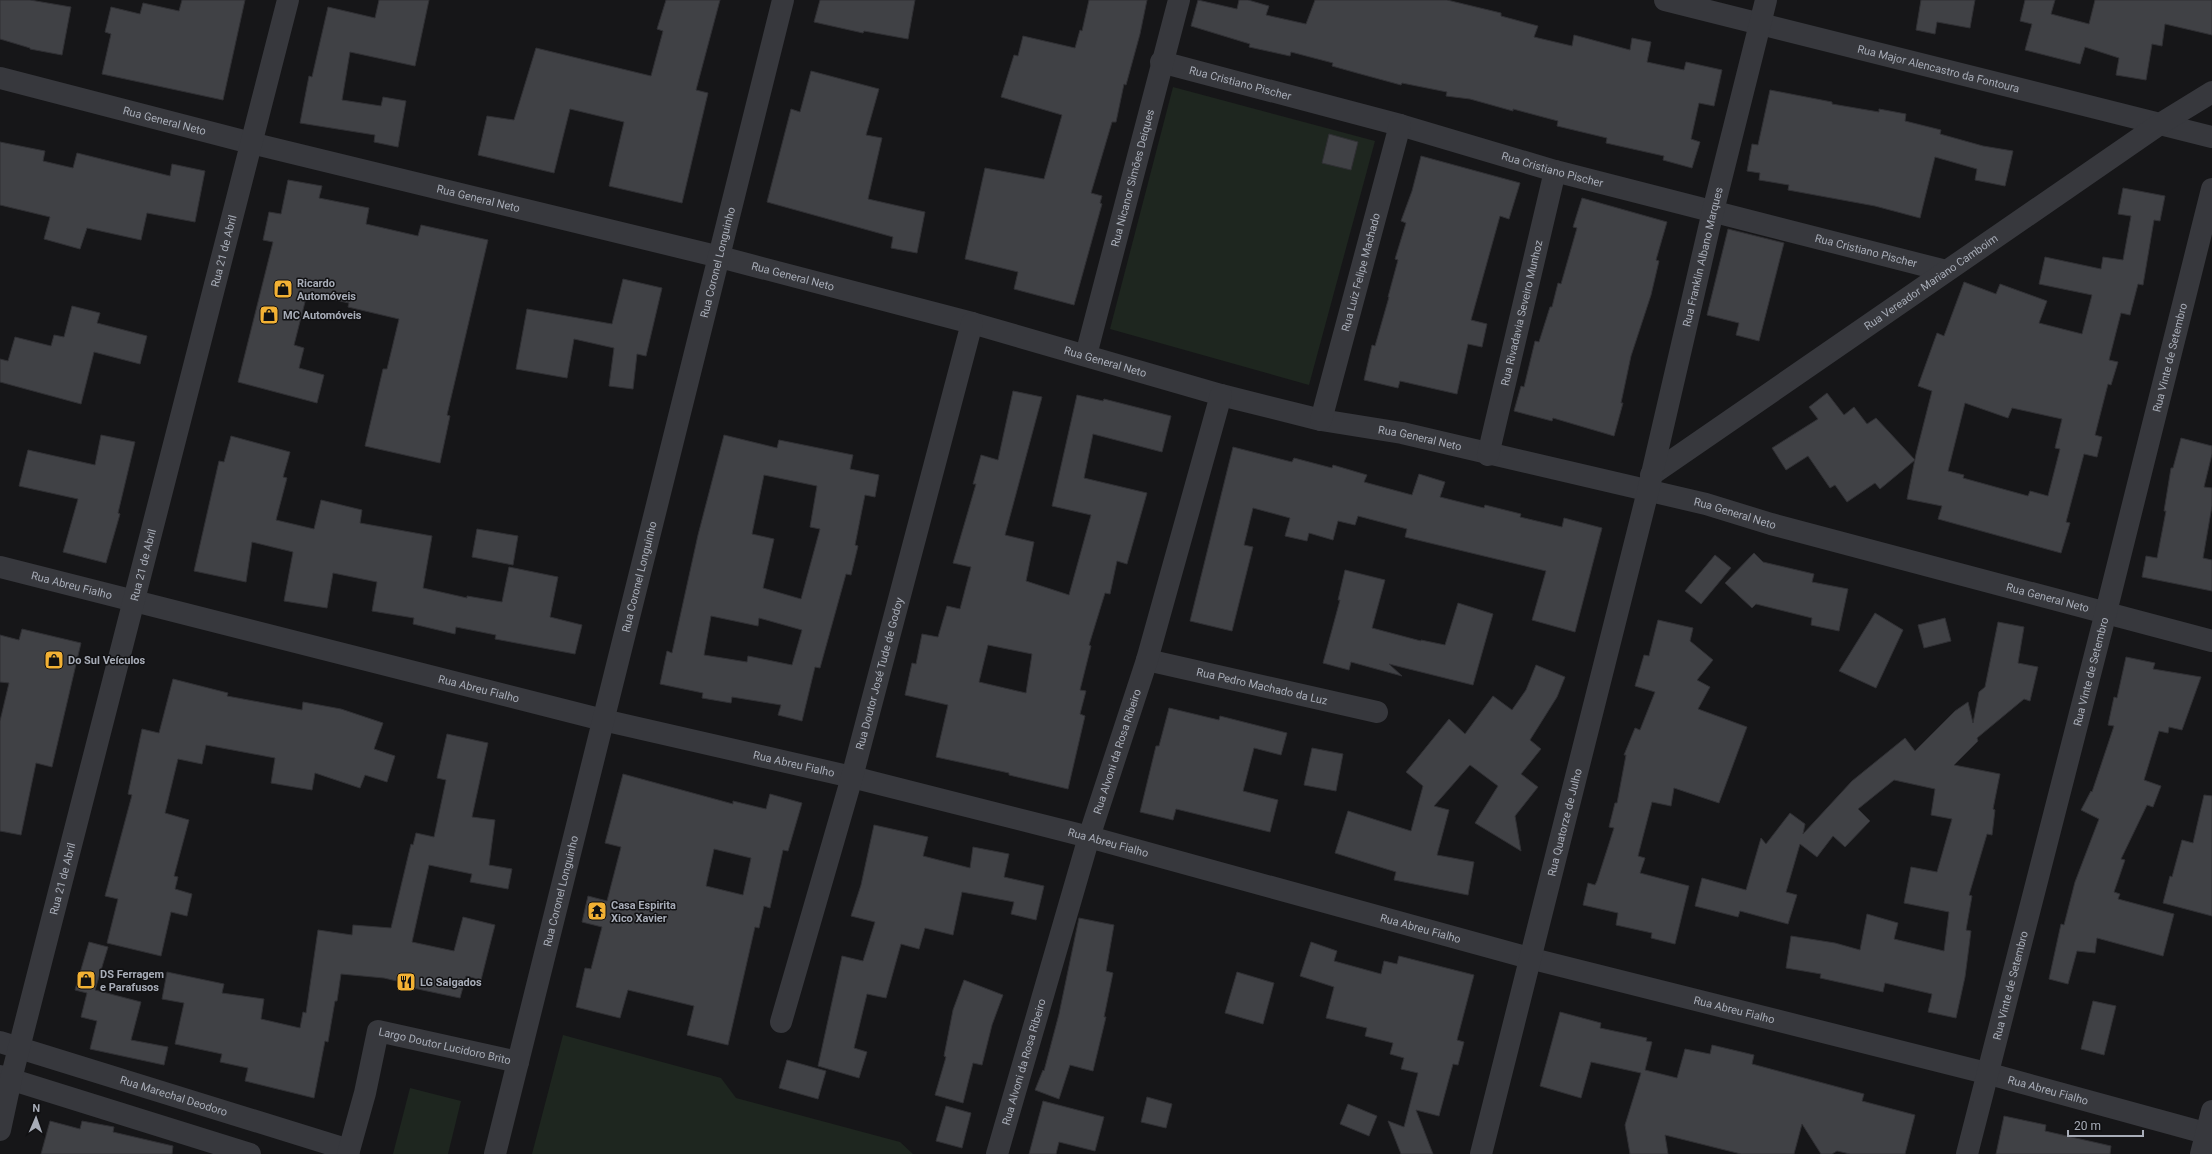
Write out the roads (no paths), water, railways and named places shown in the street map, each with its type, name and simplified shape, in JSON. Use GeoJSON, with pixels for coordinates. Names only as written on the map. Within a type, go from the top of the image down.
{"type":"FeatureCollection","features":[{"type":"Feature","properties":{"kind":"street","name":"Rua 21 de Abril"},"geometry":{"type":"LineString","coordinates":[[0,1130],[10,1044],[133,602],[288,0]]}},
{"type":"Feature","properties":{"kind":"street","name":"Rua Coronel Longuinho"},"geometry":{"type":"LineString","coordinates":[[495,1154],[783,0]]}},
{"type":"Feature","properties":{"kind":"street","name":"Rua Nicanor Simões Deiques"},"geometry":{"type":"LineString","coordinates":[[1086,355],[1161,62],[1179,0]]}},
{"type":"Feature","properties":{"kind":"street","name":"Rua Major Alencastro da Fontoura"},"geometry":{"type":"LineString","coordinates":[[1665,0],[2212,137]]}},
{"type":"Feature","properties":{"kind":"street","name":"Rua Franklin Albano Marques"},"geometry":{"type":"LineString","coordinates":[[1650,483],[1713,211],[1766,0]]}},
{"type":"Feature","properties":{"kind":"street","name":"Rua Cristiano Pischer"},"geometry":{"type":"LineString","coordinates":[[1161,62],[1400,125],[1555,171],[1946,271]]}},
{"type":"Feature","properties":{"kind":"street","name":"Rua General Neto"},"geometry":{"type":"LineString","coordinates":[[0,78],[251,143],[720,257],[972,323],[1221,395],[1321,420],[1402,434],[1488,455],[1650,483],[1706,504],[1771,524],[2212,641]]}},
{"type":"Feature","properties":{"kind":"street","name":"Rua Vereador Mariano Camboim"},"geometry":{"type":"LineString","coordinates":[[1650,483],[1721,429],[1946,271],[2160,124],[2212,92]]}},
{"type":"Feature","properties":{"kind":"street","name":"Rua Luiz Felipe Machado"},"geometry":{"type":"LineString","coordinates":[[1321,420],[1400,125]]}},
{"type":"Feature","properties":{"kind":"street","name":"Rua Rivadavia Seveiro Munhoz"},"geometry":{"type":"LineString","coordinates":[[1488,455],[1555,171]]}},
{"type":"Feature","properties":{"kind":"street","name":"Rua Vinte de Setembro"},"geometry":{"type":"LineString","coordinates":[[1966,1154],[2106,612],[2212,189]]}},
{"type":"Feature","properties":{"kind":"street","name":"Rua Doutor José Tude de Godoy"},"geometry":{"type":"LineString","coordinates":[[781,1022],[852,777],[972,323]]}},
{"type":"Feature","properties":{"kind":"street","name":"Rua Alvoni da Rosa Ribeiro"},"geometry":{"type":"LineString","coordinates":[[997,1154],[1089,837],[1147,660],[1221,395]]}},
{"type":"Feature","properties":{"kind":"street","name":"Rua Quatorze de Julho"},"geometry":{"type":"LineString","coordinates":[[1481,1154],[1529,958],[1650,483]]}},
{"type":"Feature","properties":{"kind":"street","name":"Rua Abreu Fialho"},"geometry":{"type":"LineString","coordinates":[[0,567],[133,602],[603,720],[852,777],[1089,837],[1529,958],[1986,1073],[2206,1141]]}},
{"type":"Feature","properties":{"kind":"street","name":"Rua Pedro Machado da Luz"},"geometry":{"type":"LineString","coordinates":[[1147,660],[1377,712]]}},
{"type":"Feature","properties":{"kind":"street","name":"Largo Doutor Lucidoro Brito"},"geometry":{"type":"LineString","coordinates":[[348,1152],[365,1093],[378,1031],[518,1062]]}},
{"type":"Feature","properties":{"kind":"street","name":"Rua Marechal Deodoro"},"geometry":{"type":"LineString","coordinates":[[10,1044],[348,1152]]}},
{"type":"Feature","properties":{"kind":"street"},"geometry":{"type":"LineString","coordinates":[[6,1077],[250,1154]]}},
{"type":"Feature","properties":{"kind":"street"},"geometry":{"type":"LineString","coordinates":[[2206,1141],[2212,1111]]}},
{"type":"Feature","properties":{"kind":"place","name":"Ricardo Automóveis"},"geometry":{"type":"Point","coordinates":[283,289]}},
{"type":"Feature","properties":{"kind":"place","name":"MC Automóveis"},"geometry":{"type":"Point","coordinates":[269,315]}},
{"type":"Feature","properties":{"kind":"place","name":"Do Sul Veículos"},"geometry":{"type":"Point","coordinates":[54,660]}},
{"type":"Feature","properties":{"kind":"place","name":"Casa Espirita Xico Xavier"},"geometry":{"type":"Point","coordinates":[597,911]}},
{"type":"Feature","properties":{"kind":"place","name":"DS Ferragem e Parafusos"},"geometry":{"type":"Point","coordinates":[86,980]}},
{"type":"Feature","properties":{"kind":"place","name":"LG Salgados"},"geometry":{"type":"Point","coordinates":[406,982]}}]}
